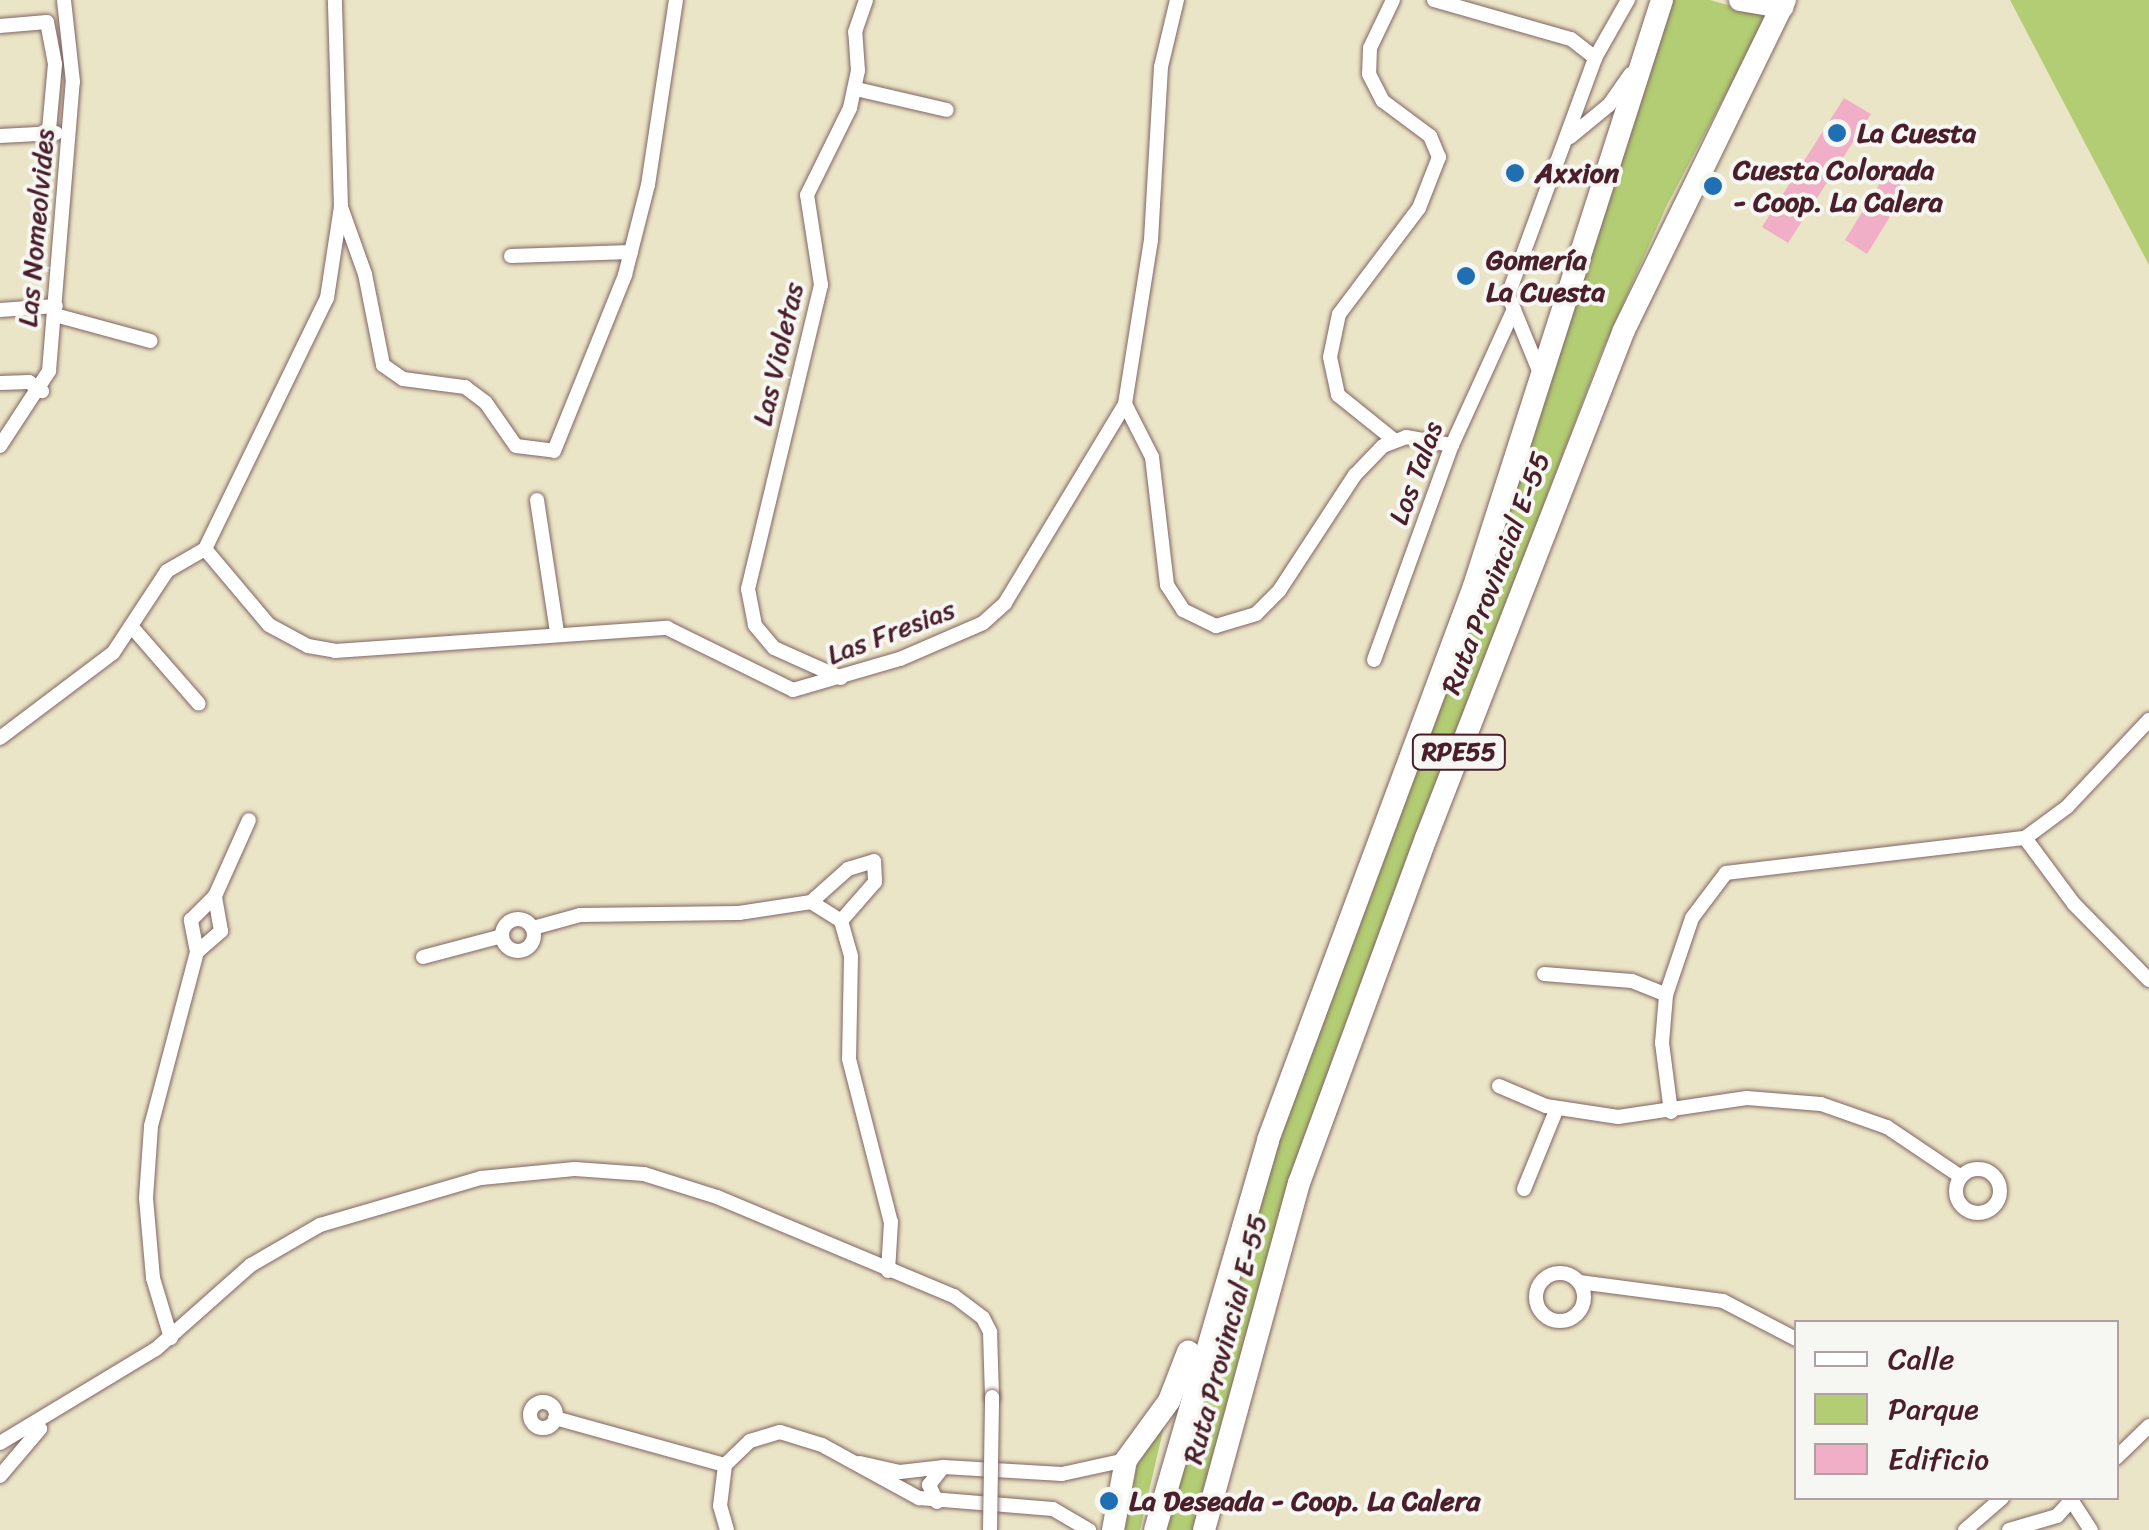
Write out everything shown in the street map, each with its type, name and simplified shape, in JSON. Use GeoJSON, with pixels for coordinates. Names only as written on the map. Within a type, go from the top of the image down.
{"type":"FeatureCollection","features":[{"type":"Feature","properties":{"kind":"main road","name":"Ruta Provincial E-55"},"geometry":{"type":"LineString","coordinates":[[1155,1530],[1268,1140],[1474,586],[1662,0]]}},
{"type":"Feature","properties":{"kind":"main road","name":"RPE55"},"geometry":{"type":"LineString","coordinates":[[1740,0],[1783,3]]}},
{"type":"Feature","properties":{"kind":"main road","name":"Ruta Provincial E-55"},"geometry":{"type":"LineString","coordinates":[[1204,1530],[1300,1183],[1426,838],[1648,275],[1783,3]]}},
{"type":"Feature","properties":{"kind":"main road","name":"RPE55"},"geometry":{"type":"LineString","coordinates":[[1114,1530],[1126,1460],[1169,1401],[1232,1204],[1268,1140]]}},
{"type":"Feature","properties":{"kind":"street","name":"Las Nomeolvides"},"geometry":{"type":"LineString","coordinates":[[0,446],[42,391],[56,311],[70,140],[64,0]]}},
{"type":"Feature","properties":{"kind":"street"},"geometry":{"type":"LineString","coordinates":[[0,738],[114,654],[167,572],[205,549],[321,317],[342,207],[335,0]]}},
{"type":"Feature","properties":{"kind":"street"},"geometry":{"type":"LineString","coordinates":[[342,207],[361,259],[383,365],[403,379],[478,394],[527,452],[554,451],[562,443],[631,252],[676,0]]}},
{"type":"Feature","properties":{"kind":"street","name":"Las Violetas"},"geometry":{"type":"LineString","coordinates":[[842,679],[774,648],[756,625],[748,590],[821,285],[806,195],[856,89],[854,32],[866,0]]}},
{"type":"Feature","properties":{"kind":"street","name":"Las Fresias"},"geometry":{"type":"LineString","coordinates":[[205,549],[250,608],[308,646],[395,648],[557,632],[667,628],[779,687],[809,689],[842,679],[995,614],[1126,404],[1152,240],[1162,66],[1176,0]]}},
{"type":"Feature","properties":{"kind":"street"},"geometry":{"type":"LineString","coordinates":[[1392,0],[1370,48],[1369,74],[1383,101],[1430,136],[1439,157],[1420,208],[1338,314],[1330,357],[1338,395],[1394,440],[1452,445]]}},
{"type":"Feature","properties":{"kind":"street"},"geometry":{"type":"LineString","coordinates":[[1434,0],[1571,39],[1595,58]]}},
{"type":"Feature","properties":{"kind":"street"},"geometry":{"type":"LineString","coordinates":[[1540,374],[1508,295],[1595,58],[1628,0]]}},
{"type":"Feature","properties":{"kind":"street"},"geometry":{"type":"LineString","coordinates":[[0,26],[47,22],[56,64],[49,130]]}},
{"type":"Feature","properties":{"kind":"street"},"geometry":{"type":"LineString","coordinates":[[1561,147],[1609,105],[1649,44]]}},
{"type":"Feature","properties":{"kind":"street"},"geometry":{"type":"LineString","coordinates":[[856,89],[947,110]]}},
{"type":"Feature","properties":{"kind":"street"},"geometry":{"type":"LineString","coordinates":[[0,136],[49,130],[70,140]]}},
{"type":"Feature","properties":{"kind":"street"},"geometry":{"type":"LineString","coordinates":[[512,256],[631,252]]}},
{"type":"Feature","properties":{"kind":"street","name":"Los Talas"},"geometry":{"type":"LineString","coordinates":[[1374,660],[1452,445],[1514,309]]}},
{"type":"Feature","properties":{"kind":"street"},"geometry":{"type":"LineString","coordinates":[[0,310],[56,311],[151,341]]}},
{"type":"Feature","properties":{"kind":"street"},"geometry":{"type":"LineString","coordinates":[[0,383],[29,382],[42,391]]}},
{"type":"Feature","properties":{"kind":"street"},"geometry":{"type":"LineString","coordinates":[[1126,404],[1152,457],[1166,585],[1183,610],[1216,626],[1256,614],[1279,591],[1354,475],[1394,440]]}},
{"type":"Feature","properties":{"kind":"street"},"geometry":{"type":"LineString","coordinates":[[537,500],[557,632]]}},
{"type":"Feature","properties":{"kind":"street"},"geometry":{"type":"LineString","coordinates":[[131,626],[199,704]]}},
{"type":"Feature","properties":{"kind":"street"},"geometry":{"type":"LineString","coordinates":[[1671,1112],[1662,1043],[1666,994],[1692,918],[1735,868],[2026,838],[2067,807],[2149,720]]}},
{"type":"Feature","properties":{"kind":"street"},"geometry":{"type":"LineString","coordinates":[[170,1338],[153,1278],[148,1156],[154,1106],[197,952],[191,920],[214,896],[250,820]]}},
{"type":"Feature","properties":{"kind":"street"},"geometry":{"type":"LineString","coordinates":[[2026,838],[2074,904],[2149,980]]}},
{"type":"Feature","properties":{"kind":"street"},"geometry":{"type":"LineString","coordinates":[[423,956],[502,936],[515,919],[533,928],[580,915],[739,913],[810,902],[848,869],[874,861],[875,882],[840,921]]}},
{"type":"Feature","properties":{"kind":"street"},"geometry":{"type":"LineString","coordinates":[[197,952],[221,931],[214,896]]}},
{"type":"Feature","properties":{"kind":"street"},"geometry":{"type":"LineString","coordinates":[[810,902],[840,921],[850,957],[849,1059],[891,1222],[888,1271]]}},
{"type":"Feature","properties":{"kind":"street"},"geometry":{"type":"LineString","coordinates":[[502,936],[508,948],[524,950],[534,939],[533,928]]}},
{"type":"Feature","properties":{"kind":"street"},"geometry":{"type":"LineString","coordinates":[[1544,974],[1632,981],[1666,994]]}},
{"type":"Feature","properties":{"kind":"street"},"geometry":{"type":"LineString","coordinates":[[1500,1086],[1557,1108],[1630,1117],[1747,1098],[1821,1104],[1887,1127],[1961,1177]]}},
{"type":"Feature","properties":{"kind":"street"},"geometry":{"type":"LineString","coordinates":[[1524,1189],[1557,1108]]}},
{"type":"Feature","properties":{"kind":"street"},"geometry":{"type":"LineString","coordinates":[[0,1488],[8,1450],[0,1443],[54,1414],[170,1338],[251,1265],[320,1225],[431,1189],[530,1172],[644,1174],[717,1196],[954,1296],[983,1318],[994,1348],[990,1530]]}},
{"type":"Feature","properties":{"kind":"street"},"geometry":{"type":"LineString","coordinates":[[1586,1289],[1724,1301],[1794,1338]]}},
{"type":"Feature","properties":{"kind":"street"},"geometry":{"type":"LineString","coordinates":[[5,1471],[54,1414]]}},
{"type":"Feature","properties":{"kind":"street"},"geometry":{"type":"LineString","coordinates":[[555,1418],[725,1466]]}},
{"type":"Feature","properties":{"kind":"street"},"geometry":{"type":"LineString","coordinates":[[2120,1451],[2149,1426]]}},
{"type":"Feature","properties":{"kind":"street"},"geometry":{"type":"LineString","coordinates":[[727,1530],[720,1506],[725,1466],[750,1441],[780,1432],[846,1459],[903,1492],[937,1502],[1053,1509],[1090,1530]]}},
{"type":"Feature","properties":{"kind":"street"},"geometry":{"type":"LineString","coordinates":[[846,1459],[900,1472],[944,1467],[1083,1473],[1126,1460]]}},
{"type":"Feature","properties":{"kind":"street"},"geometry":{"type":"LineString","coordinates":[[937,1502],[928,1485],[944,1467]]}},
{"type":"Feature","properties":{"kind":"street"},"geometry":{"type":"LineString","coordinates":[[1964,1530],[1996,1500],[2005,1522],[2015,1528],[2057,1516],[2070,1500]]}},
{"type":"Feature","properties":{"kind":"street"},"geometry":{"type":"LineString","coordinates":[[2072,1500],[2091,1530]]}},
{"type":"Feature","properties":{"kind":"green space"},"geometry":{"type":"Polygon","coordinates":[[[1673,0],[1710,0],[1767,16],[1666,207],[1600,356],[1304,1137],[1193,1530],[1164,1530],[1274,1151],[1673,0]]]}},
{"type":"Feature","properties":{"kind":"green space"},"geometry":{"type":"Polygon","coordinates":[[[2010,0],[2149,0],[2149,265],[2010,0]]]}},
{"type":"Feature","properties":{"kind":"green space"},"geometry":{"type":"Polygon","coordinates":[[[1164,1426],[1140,1530],[1125,1530],[1137,1465],[1164,1426]]]}},
{"type":"Feature","properties":{"kind":"building"},"geometry":{"type":"Polygon","coordinates":[[[1844,98],[1871,114],[1788,243],[1762,227],[1844,98]]]}},
{"type":"Feature","properties":{"kind":"building"},"geometry":{"type":"Polygon","coordinates":[[[1885,175],[1907,189],[1867,254],[1845,240],[1885,175]]]}},
{"type":"Feature","properties":{"kind":"place","name":"La Cuesta"},"geometry":{"type":"Point","coordinates":[1837,133]}},
{"type":"Feature","properties":{"kind":"place","name":"Axxion"},"geometry":{"type":"Point","coordinates":[1515,173]}},
{"type":"Feature","properties":{"kind":"place","name":"Cuesta Colorada - Coop. La Calera"},"geometry":{"type":"Point","coordinates":[1713,186]}},
{"type":"Feature","properties":{"kind":"place","name":"Gomería La Cuesta"},"geometry":{"type":"Point","coordinates":[1466,276]}},
{"type":"Feature","properties":{"kind":"place","name":"La Deseada - Coop. La Calera"},"geometry":{"type":"Point","coordinates":[1109,1501]}}]}
